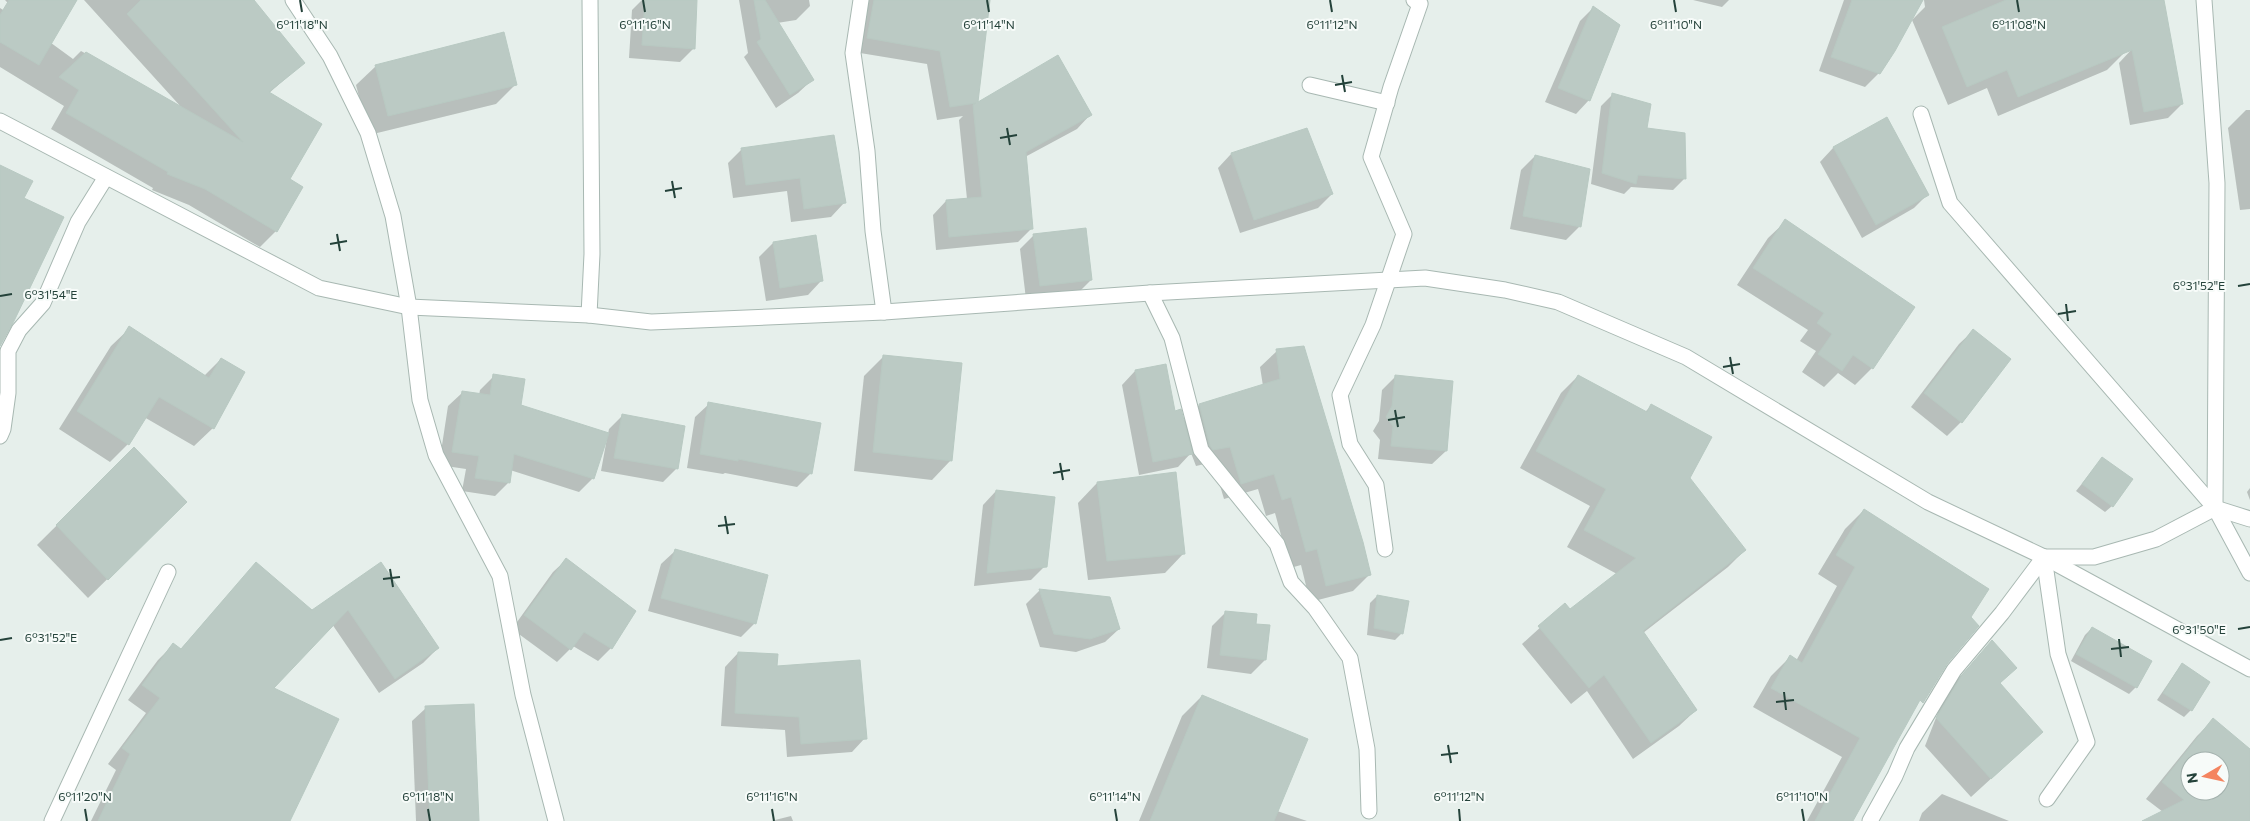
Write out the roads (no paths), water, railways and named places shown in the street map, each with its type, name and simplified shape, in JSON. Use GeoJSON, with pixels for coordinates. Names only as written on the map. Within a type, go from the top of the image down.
{"type":"FeatureCollection","features":[{"type":"Feature","properties":{"kind":"street"},"geometry":{"type":"LineString","coordinates":[[293,0],[330,56],[368,132],[392,216],[409,307],[420,400],[436,455],[500,576],[524,695],[556,821]]}},
{"type":"Feature","properties":{"kind":"street"},"geometry":{"type":"LineString","coordinates":[[589,315],[592,254],[590,0]]}},
{"type":"Feature","properties":{"kind":"street"},"geometry":{"type":"LineString","coordinates":[[861,0],[853,53],[867,151],[873,231],[884,312]]}},
{"type":"Feature","properties":{"kind":"street"},"geometry":{"type":"LineString","coordinates":[[1385,549],[1376,485],[1350,444],[1340,395],[1373,325],[1404,234],[1370,157],[1420,4],[1414,0]]}},
{"type":"Feature","properties":{"kind":"street"},"geometry":{"type":"LineString","coordinates":[[2204,0],[2217,183],[2215,508]]}},
{"type":"Feature","properties":{"kind":"street"},"geometry":{"type":"LineString","coordinates":[[1310,85],[1387,103]]}},
{"type":"Feature","properties":{"kind":"street"},"geometry":{"type":"LineString","coordinates":[[1921,114],[1950,203],[2215,508],[2250,573]]}},
{"type":"Feature","properties":{"kind":"street"},"geometry":{"type":"LineString","coordinates":[[0,121],[319,288],[409,307],[589,315],[650,322],[884,312],[1150,293],[1425,278],[1505,290],[1558,302],[1686,357],[1928,502],[2044,557],[2250,669]]}},
{"type":"Feature","properties":{"kind":"street"},"geometry":{"type":"LineString","coordinates":[[0,436],[3,428],[8,392],[8,351],[19,330],[43,304],[78,222],[106,177]]}},
{"type":"Feature","properties":{"kind":"street"},"geometry":{"type":"LineString","coordinates":[[1150,293],[1172,338],[1200,450],[1277,544],[1291,582],[1315,608],[1350,658],[1367,749],[1369,811]]}},
{"type":"Feature","properties":{"kind":"street"},"geometry":{"type":"LineString","coordinates":[[2044,557],[2094,556],[2156,539],[2215,508],[2250,519]]}},
{"type":"Feature","properties":{"kind":"street"},"geometry":{"type":"LineString","coordinates":[[2044,557],[2058,654],[2087,742],[2046,798]]}},
{"type":"Feature","properties":{"kind":"street"},"geometry":{"type":"LineString","coordinates":[[1870,821],[1895,776],[1907,748],[1954,670],[2002,613],[2044,557]]}},
{"type":"Feature","properties":{"kind":"street"},"geometry":{"type":"LineString","coordinates":[[52,821],[168,572]]}}]}
